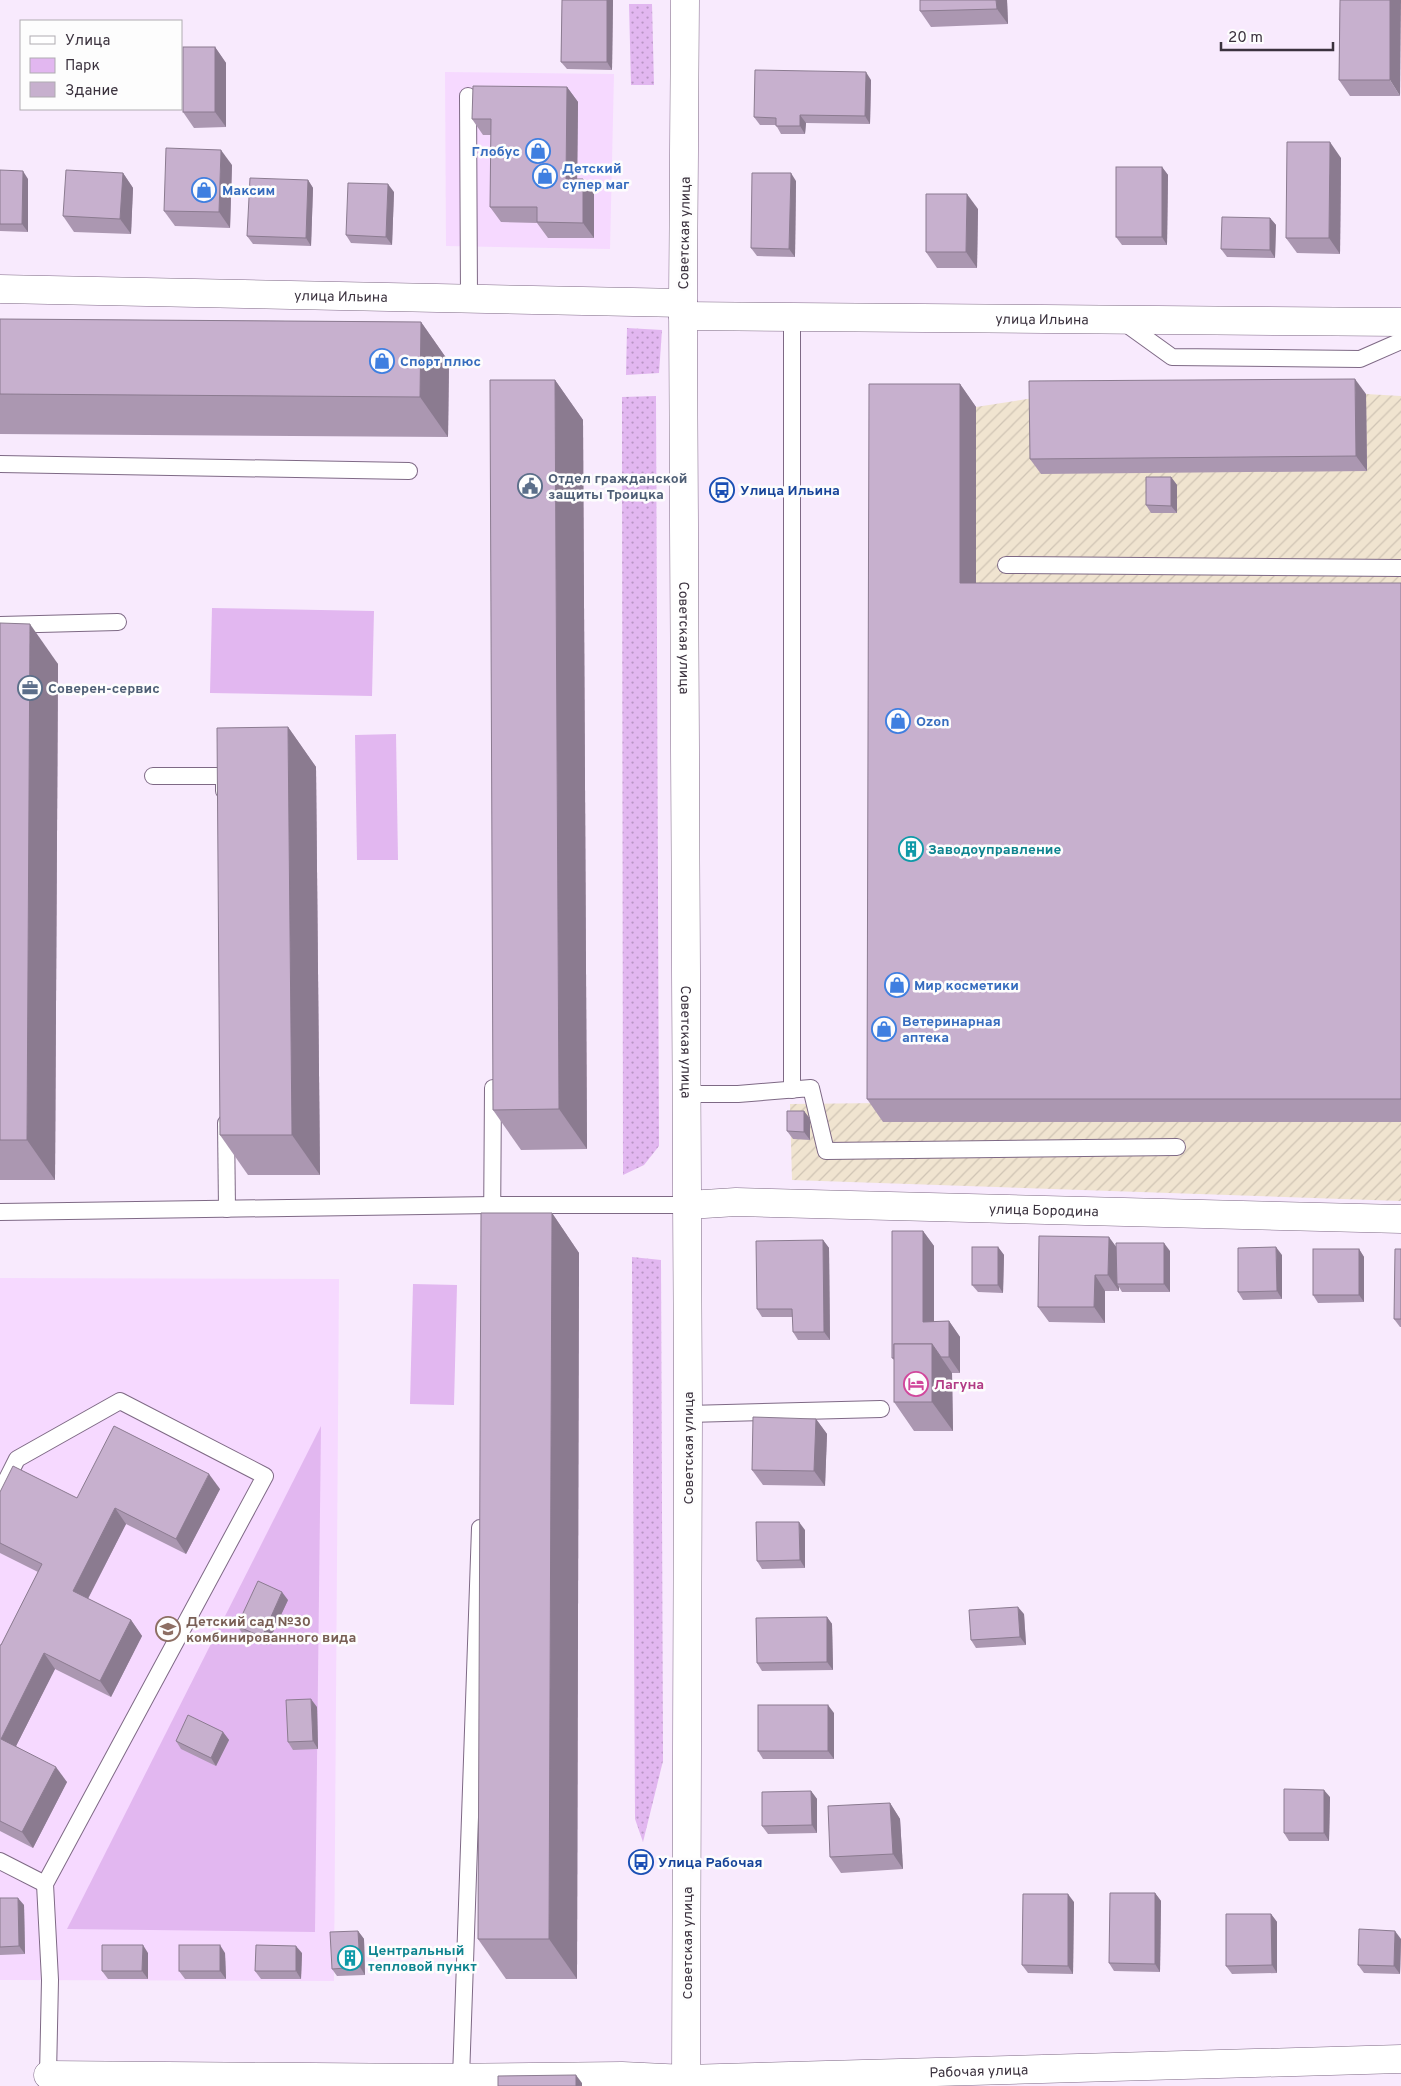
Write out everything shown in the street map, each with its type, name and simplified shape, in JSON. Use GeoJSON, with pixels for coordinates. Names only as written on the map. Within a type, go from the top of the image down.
{"type":"FeatureCollection","features":[{"type":"Feature","properties":{"kind":"street","name":"Советская улица"},"geometry":{"type":"LineString","coordinates":[[686,0],[683,310],[688,1205],[686,2082]]}},
{"type":"Feature","properties":{"kind":"street","name":"улица Ильина"},"geometry":{"type":"LineString","coordinates":[[0,289],[469,299],[792,316],[1401,322]]}},
{"type":"Feature","properties":{"kind":"street","name":"улица Бородина"},"geometry":{"type":"LineString","coordinates":[[688,1205],[736,1202],[1401,1219]]}},
{"type":"Feature","properties":{"kind":"street","name":"Рабочая улица"},"geometry":{"type":"LineString","coordinates":[[48,2076],[430,2082],[461,2078],[622,2076],[686,2082],[735,2076],[810,2081],[1401,2059]]}},
{"type":"Feature","properties":{"kind":"lane"},"geometry":{"type":"LineString","coordinates":[[468,96],[469,299]]}},
{"type":"Feature","properties":{"kind":"lane"},"geometry":{"type":"LineString","coordinates":[[792,316],[792,1090]]}},
{"type":"Feature","properties":{"kind":"lane"},"geometry":{"type":"LineString","coordinates":[[1120,319],[1172,357],[1360,359],[1401,341]]}},
{"type":"Feature","properties":{"kind":"lane"},"geometry":{"type":"LineString","coordinates":[[0,464],[409,470]]}},
{"type":"Feature","properties":{"kind":"lane"},"geometry":{"type":"LineString","coordinates":[[1006,565],[1401,568]]}},
{"type":"Feature","properties":{"kind":"lane"},"geometry":{"type":"LineString","coordinates":[[0,625],[118,622]]}},
{"type":"Feature","properties":{"kind":"lane"},"geometry":{"type":"LineString","coordinates":[[153,776],[224,776],[224,804]]}},
{"type":"Feature","properties":{"kind":"lane"},"geometry":{"type":"LineString","coordinates":[[491,1253],[494,1077]]}},
{"type":"Feature","properties":{"kind":"lane"},"geometry":{"type":"LineString","coordinates":[[687,1094],[738,1094],[811,1088],[826,1151],[1177,1147]]}},
{"type":"Feature","properties":{"kind":"lane"},"geometry":{"type":"LineString","coordinates":[[226,1106],[227,1210]]}},
{"type":"Feature","properties":{"kind":"lane"},"geometry":{"type":"LineString","coordinates":[[0,1212],[493,1205],[688,1205]]}},
{"type":"Feature","properties":{"kind":"lane"},"geometry":{"type":"LineString","coordinates":[[0,1493],[17,1459],[120,1401],[265,1476],[45,1884],[50,1980],[48,2076]]}},
{"type":"Feature","properties":{"kind":"lane"},"geometry":{"type":"LineString","coordinates":[[688,1414],[881,1409]]}},
{"type":"Feature","properties":{"kind":"lane"},"geometry":{"type":"LineString","coordinates":[[461,2078],[481,1515]]}},
{"type":"Feature","properties":{"kind":"lane"},"geometry":{"type":"LineString","coordinates":[[0,1861],[45,1884]]}},
{"type":"Feature","properties":{"kind":"shaded area"},"geometry":{"type":"Polygon","coordinates":[[[445,72],[614,74],[610,249],[446,246],[445,72]]]}},
{"type":"Feature","properties":{"kind":"shaded area"},"geometry":{"type":"Polygon","coordinates":[[[1366,394],[1401,396],[1401,1201],[792,1180],[790,1104],[883,1103],[885,407],[976,407],[1040,397],[1366,394]]]}},
{"type":"Feature","properties":{"kind":"shaded area","name":"Детский сад №30 комбинированного вида"},"geometry":{"type":"Polygon","coordinates":[[[0,1278],[339,1279],[334,1981],[0,1980],[0,1278]]]}},
{"type":"Feature","properties":{"kind":"green space"},"geometry":{"type":"Polygon","coordinates":[[[629,4],[652,4],[654,85],[631,85],[629,4]]]}},
{"type":"Feature","properties":{"kind":"green space"},"geometry":{"type":"Polygon","coordinates":[[[627,328],[662,330],[659,373],[626,375],[627,328]]]}},
{"type":"Feature","properties":{"kind":"green space"},"geometry":{"type":"Polygon","coordinates":[[[656,396],[659,1146],[644,1165],[623,1175],[622,397],[656,396]]]}},
{"type":"Feature","properties":{"kind":"green space"},"geometry":{"type":"Polygon","coordinates":[[[212,608],[374,611],[372,696],[210,693],[212,608]]]}},
{"type":"Feature","properties":{"kind":"green space"},"geometry":{"type":"Polygon","coordinates":[[[396,734],[398,860],[357,860],[355,735],[396,734]]]}},
{"type":"Feature","properties":{"kind":"green space"},"geometry":{"type":"Polygon","coordinates":[[[632,1257],[661,1260],[663,1761],[643,1842],[635,1819],[632,1257]]]}},
{"type":"Feature","properties":{"kind":"green space"},"geometry":{"type":"Polygon","coordinates":[[[413,1284],[457,1285],[454,1405],[410,1404],[413,1284]]]}},
{"type":"Feature","properties":{"kind":"green space"},"geometry":{"type":"Polygon","coordinates":[[[321,1426],[315,1932],[67,1929],[321,1426]]]}},
{"type":"Feature","properties":{"kind":"building"},"geometry":{"type":"Polygon","coordinates":[[[562,0],[607,0],[607,62],[561,62],[562,0]]]}},
{"type":"Feature","properties":{"kind":"building"},"geometry":{"type":"Polygon","coordinates":[[[920,0],[996,0],[997,9],[920,11],[920,0]]]}},
{"type":"Feature","properties":{"kind":"building"},"geometry":{"type":"Polygon","coordinates":[[[1340,0],[1390,0],[1390,80],[1339,80],[1340,0]]]}},
{"type":"Feature","properties":{"kind":"building"},"geometry":{"type":"Polygon","coordinates":[[[183,47],[215,47],[215,112],[183,112],[183,47]]]}},
{"type":"Feature","properties":{"kind":"building"},"geometry":{"type":"Polygon","coordinates":[[[755,70],[866,72],[865,116],[800,115],[800,126],[776,126],[776,118],[754,117],[755,70]]]}},
{"type":"Feature","properties":{"kind":"building"},"geometry":{"type":"Polygon","coordinates":[[[473,86],[567,87],[566,179],[583,179],[583,223],[537,222],[537,207],[490,207],[491,119],[472,119],[473,86]]]}},
{"type":"Feature","properties":{"kind":"building"},"geometry":{"type":"Polygon","coordinates":[[[1287,142],[1330,142],[1329,238],[1286,238],[1287,142]]]}},
{"type":"Feature","properties":{"kind":"building"},"geometry":{"type":"Polygon","coordinates":[[[166,148],[221,150],[219,212],[164,211],[166,148]]]}},
{"type":"Feature","properties":{"kind":"building"},"geometry":{"type":"Polygon","coordinates":[[[1116,167],[1162,167],[1162,237],[1116,237],[1116,167]]]}},
{"type":"Feature","properties":{"kind":"building"},"geometry":{"type":"Polygon","coordinates":[[[0,170],[23,171],[22,224],[0,224],[0,170]]]}},
{"type":"Feature","properties":{"kind":"building"},"geometry":{"type":"Polygon","coordinates":[[[66,170],[123,173],[120,219],[63,216],[66,170]]]}},
{"type":"Feature","properties":{"kind":"building"},"geometry":{"type":"Polygon","coordinates":[[[752,173],[791,173],[789,249],[751,248],[752,173]]]}},
{"type":"Feature","properties":{"kind":"building"},"geometry":{"type":"Polygon","coordinates":[[[250,178],[308,180],[306,238],[247,236],[250,178]]]}},
{"type":"Feature","properties":{"kind":"building"},"geometry":{"type":"Polygon","coordinates":[[[348,183],[388,184],[386,237],[346,235],[348,183]]]}},
{"type":"Feature","properties":{"kind":"building"},"geometry":{"type":"Polygon","coordinates":[[[926,194],[967,194],[966,252],[926,252],[926,194]]]}},
{"type":"Feature","properties":{"kind":"building"},"geometry":{"type":"Polygon","coordinates":[[[1222,217],[1270,218],[1270,250],[1221,249],[1222,217]]]}},
{"type":"Feature","properties":{"kind":"building"},"geometry":{"type":"Polygon","coordinates":[[[0,319],[421,322],[420,397],[0,394],[0,319]]]}},
{"type":"Feature","properties":{"kind":"building"},"geometry":{"type":"Polygon","coordinates":[[[1355,379],[1356,456],[1030,459],[1029,381],[1355,379]]]}},
{"type":"Feature","properties":{"kind":"building"},"geometry":{"type":"Polygon","coordinates":[[[490,380],[555,380],[559,1109],[493,1110],[490,380]]]}},
{"type":"Feature","properties":{"kind":"building"},"geometry":{"type":"Polygon","coordinates":[[[869,384],[960,384],[960,583],[1401,583],[1401,1099],[867,1099],[869,384]]]}},
{"type":"Feature","properties":{"kind":"building"},"geometry":{"type":"Polygon","coordinates":[[[1146,477],[1171,477],[1171,506],[1146,505],[1146,477]]]}},
{"type":"Feature","properties":{"kind":"building"},"geometry":{"type":"Polygon","coordinates":[[[0,623],[30,624],[27,1140],[0,1140],[0,623]]]}},
{"type":"Feature","properties":{"kind":"building"},"geometry":{"type":"Polygon","coordinates":[[[288,727],[292,1135],[220,1135],[217,728],[288,727]]]}},
{"type":"Feature","properties":{"kind":"building"},"geometry":{"type":"Polygon","coordinates":[[[787,1111],[804,1111],[804,1132],[787,1131],[787,1111]]]}},
{"type":"Feature","properties":{"kind":"building"},"geometry":{"type":"Polygon","coordinates":[[[481,1213],[552,1213],[549,1939],[478,1939],[481,1213]]]}},
{"type":"Feature","properties":{"kind":"building"},"geometry":{"type":"Polygon","coordinates":[[[892,1231],[923,1231],[923,1322],[949,1321],[949,1357],[941,1357],[932,1344],[894,1344],[894,1358],[892,1358],[892,1231]]]}},
{"type":"Feature","properties":{"kind":"building"},"geometry":{"type":"Polygon","coordinates":[[[1039,1236],[1109,1237],[1108,1275],[1095,1275],[1094,1307],[1038,1307],[1039,1236]]]}},
{"type":"Feature","properties":{"kind":"building"},"geometry":{"type":"Polygon","coordinates":[[[823,1240],[824,1332],[793,1332],[792,1309],[757,1309],[756,1241],[823,1240]]]}},
{"type":"Feature","properties":{"kind":"building"},"geometry":{"type":"Polygon","coordinates":[[[1116,1243],[1164,1243],[1164,1284],[1117,1284],[1116,1243]]]}},
{"type":"Feature","properties":{"kind":"building"},"geometry":{"type":"Polygon","coordinates":[[[972,1247],[998,1247],[998,1285],[972,1285],[972,1247]]]}},
{"type":"Feature","properties":{"kind":"building"},"geometry":{"type":"Polygon","coordinates":[[[1276,1247],[1277,1291],[1238,1292],[1238,1248],[1276,1247]]]}},
{"type":"Feature","properties":{"kind":"building"},"geometry":{"type":"Polygon","coordinates":[[[1313,1249],[1359,1249],[1359,1295],[1313,1295],[1313,1249]]]}},
{"type":"Feature","properties":{"kind":"building"},"geometry":{"type":"Polygon","coordinates":[[[1395,1249],[1401,1249],[1401,1319],[1394,1319],[1395,1249]]]}},
{"type":"Feature","properties":{"kind":"building"},"geometry":{"type":"Polygon","coordinates":[[[894,1344],[932,1344],[932,1402],[894,1402],[894,1344]]]}},
{"type":"Feature","properties":{"kind":"building"},"geometry":{"type":"Polygon","coordinates":[[[753,1417],[816,1419],[814,1471],[752,1470],[753,1417]]]}},
{"type":"Feature","properties":{"kind":"building"},"geometry":{"type":"Polygon","coordinates":[[[114,1426],[209,1474],[176,1539],[115,1508],[73,1591],[131,1620],[100,1681],[44,1653],[1,1739],[56,1767],[22,1832],[0,1821],[0,1645],[42,1564],[0,1543],[0,1492],[13,1466],[77,1498],[114,1426]]]}},
{"type":"Feature","properties":{"kind":"building"},"geometry":{"type":"Polygon","coordinates":[[[756,1522],[799,1522],[800,1560],[757,1561],[756,1522]]]}},
{"type":"Feature","properties":{"kind":"building"},"geometry":{"type":"Polygon","coordinates":[[[258,1581],[282,1592],[262,1637],[237,1626],[258,1581]]]}},
{"type":"Feature","properties":{"kind":"building"},"geometry":{"type":"Polygon","coordinates":[[[1018,1607],[1020,1637],[971,1640],[969,1610],[1018,1607]]]}},
{"type":"Feature","properties":{"kind":"building"},"geometry":{"type":"Polygon","coordinates":[[[827,1617],[827,1662],[757,1663],[756,1618],[827,1617]]]}},
{"type":"Feature","properties":{"kind":"building"},"geometry":{"type":"Polygon","coordinates":[[[311,1699],[313,1741],[288,1742],[286,1700],[311,1699]]]}},
{"type":"Feature","properties":{"kind":"building"},"geometry":{"type":"Polygon","coordinates":[[[758,1705],[828,1705],[828,1751],[758,1751],[758,1705]]]}},
{"type":"Feature","properties":{"kind":"building"},"geometry":{"type":"Polygon","coordinates":[[[188,1715],[223,1732],[211,1758],[176,1741],[188,1715]]]}},
{"type":"Feature","properties":{"kind":"building"},"geometry":{"type":"Polygon","coordinates":[[[1284,1789],[1324,1790],[1324,1833],[1284,1833],[1284,1789]]]}},
{"type":"Feature","properties":{"kind":"building"},"geometry":{"type":"Polygon","coordinates":[[[811,1791],[812,1825],[762,1826],[762,1792],[811,1791]]]}},
{"type":"Feature","properties":{"kind":"building"},"geometry":{"type":"Polygon","coordinates":[[[890,1803],[893,1854],[830,1857],[828,1806],[890,1803]]]}},
{"type":"Feature","properties":{"kind":"building"},"geometry":{"type":"Polygon","coordinates":[[[1110,1893],[1155,1893],[1155,1964],[1109,1963],[1110,1893]]]}},
{"type":"Feature","properties":{"kind":"building"},"geometry":{"type":"Polygon","coordinates":[[[1023,1894],[1068,1894],[1068,1966],[1022,1965],[1023,1894]]]}},
{"type":"Feature","properties":{"kind":"building"},"geometry":{"type":"Polygon","coordinates":[[[0,1898],[18,1898],[19,1946],[0,1947],[0,1898]]]}},
{"type":"Feature","properties":{"kind":"building"},"geometry":{"type":"Polygon","coordinates":[[[1226,1914],[1271,1914],[1272,1965],[1226,1966],[1226,1914]]]}},
{"type":"Feature","properties":{"kind":"building"},"geometry":{"type":"Polygon","coordinates":[[[1359,1929],[1395,1931],[1394,1966],[1358,1965],[1359,1929]]]}},
{"type":"Feature","properties":{"kind":"building","name":"Центральный тепловой пункт"},"geometry":{"type":"Polygon","coordinates":[[[358,1931],[360,1967],[332,1969],[330,1932],[358,1931]]]}},
{"type":"Feature","properties":{"kind":"building"},"geometry":{"type":"Polygon","coordinates":[[[102,1945],[143,1945],[142,1971],[102,1971],[102,1945]]]}},
{"type":"Feature","properties":{"kind":"building"},"geometry":{"type":"Polygon","coordinates":[[[179,1945],[220,1945],[220,1971],[179,1971],[179,1945]]]}},
{"type":"Feature","properties":{"kind":"building"},"geometry":{"type":"Polygon","coordinates":[[[256,1945],[296,1946],[296,1971],[255,1971],[256,1945]]]}},
{"type":"Feature","properties":{"kind":"building"},"geometry":{"type":"Polygon","coordinates":[[[576,2075],[576,2086],[498,2086],[498,2076],[576,2075]]]}},
{"type":"Feature","properties":{"kind":"place","name":"Глобус"},"geometry":{"type":"Point","coordinates":[538,151]}},
{"type":"Feature","properties":{"kind":"place","name":"Детский супер маг"},"geometry":{"type":"Point","coordinates":[545,176]}},
{"type":"Feature","properties":{"kind":"place","name":"Максим"},"geometry":{"type":"Point","coordinates":[204,190]}},
{"type":"Feature","properties":{"kind":"place","name":"Спорт плюс"},"geometry":{"type":"Point","coordinates":[382,361]}},
{"type":"Feature","properties":{"kind":"place","name":"Отдел гражданской защиты Троицка"},"geometry":{"type":"Point","coordinates":[530,486]}},
{"type":"Feature","properties":{"kind":"place","name":"Улица Ильина"},"geometry":{"type":"Point","coordinates":[722,490]}},
{"type":"Feature","properties":{"kind":"place","name":"Соверен-сервис"},"geometry":{"type":"Point","coordinates":[30,688]}},
{"type":"Feature","properties":{"kind":"place","name":"Ozon"},"geometry":{"type":"Point","coordinates":[898,721]}},
{"type":"Feature","properties":{"kind":"place","name":"Заводоуправление"},"geometry":{"type":"Point","coordinates":[911,849]}},
{"type":"Feature","properties":{"kind":"place","name":"Мир косметики"},"geometry":{"type":"Point","coordinates":[897,985]}},
{"type":"Feature","properties":{"kind":"place","name":"Ветеринарная аптека"},"geometry":{"type":"Point","coordinates":[884,1029]}},
{"type":"Feature","properties":{"kind":"place","name":"Лагуна"},"geometry":{"type":"Point","coordinates":[916,1384]}},
{"type":"Feature","properties":{"kind":"place","name":"Детский сад №30 комбинированного вида"},"geometry":{"type":"Point","coordinates":[168,1629]}},
{"type":"Feature","properties":{"kind":"place","name":"Улица Рабочая"},"geometry":{"type":"Point","coordinates":[641,1862]}},
{"type":"Feature","properties":{"kind":"place","name":"Центральный тепловой пункт"},"geometry":{"type":"Point","coordinates":[350,1958]}}]}
